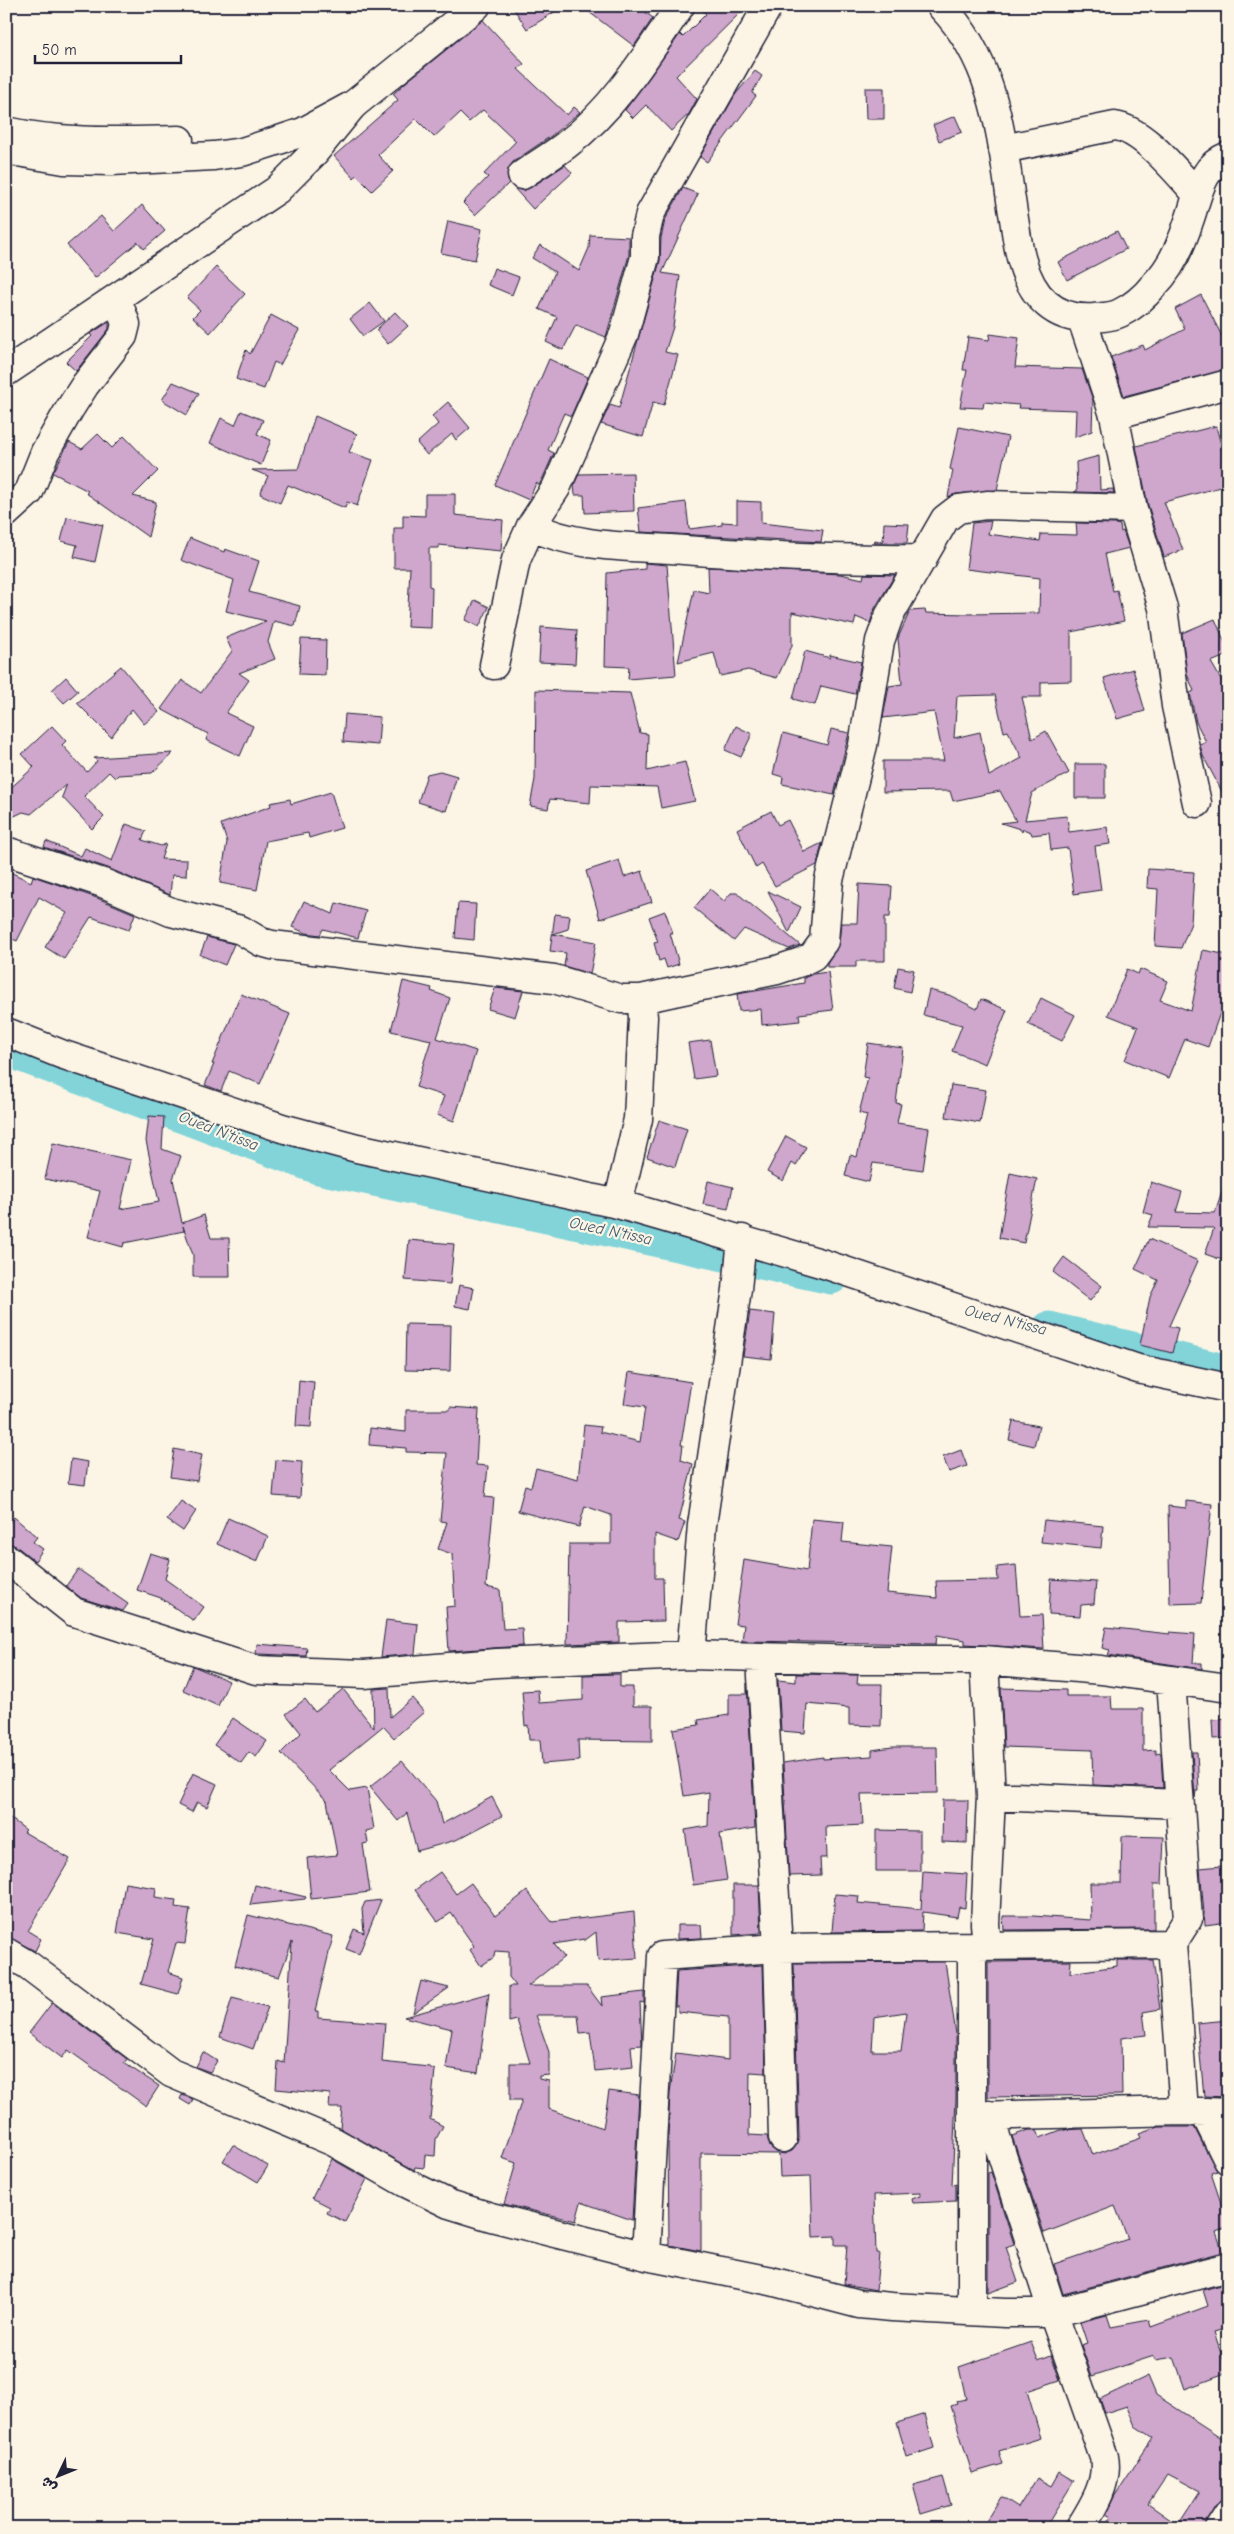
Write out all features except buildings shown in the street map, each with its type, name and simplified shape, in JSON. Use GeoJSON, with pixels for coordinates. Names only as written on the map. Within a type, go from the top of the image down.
{"type":"FeatureCollection","features":[{"type":"Feature","properties":{"kind":"street"},"geometry":{"type":"LineString","coordinates":[[6,150],[64,160],[111,161],[214,156],[242,152],[303,132],[353,105],[476,6]]}},
{"type":"Feature","properties":{"kind":"street"},"geometry":{"type":"LineString","coordinates":[[522,175],[567,145],[607,106],[634,74],[680,6]]}},
{"type":"Feature","properties":{"kind":"street"},"geometry":{"type":"LineString","coordinates":[[494,666],[516,560],[531,526],[556,488],[624,334],[645,257],[650,214],[768,6]]}},
{"type":"Feature","properties":{"kind":"street"},"geometry":{"type":"LineString","coordinates":[[941,6],[972,46],[993,96],[1018,250],[1025,273],[1034,291],[1046,306],[1062,314],[1082,319],[1105,317],[1120,313],[1156,284],[1169,266],[1189,222],[1203,177],[1219,160],[1228,156]]}},
{"type":"Feature","properties":{"kind":"street"},"geometry":{"type":"LineString","coordinates":[[6,372],[276,190],[313,154],[353,105]]}},
{"type":"Feature","properties":{"kind":"street"},"geometry":{"type":"LineString","coordinates":[[1003,149],[1115,126],[1122,127],[1141,138],[1197,194]]}},
{"type":"Feature","properties":{"kind":"street"},"geometry":{"type":"LineString","coordinates":[[6,131],[44,139],[73,141],[227,139],[273,142]]}},
{"type":"Feature","properties":{"kind":"street"},"geometry":{"type":"LineString","coordinates":[[6,512],[29,492],[45,452],[69,410],[85,385],[123,336],[126,324],[117,298]]}},
{"type":"Feature","properties":{"kind":"street"},"geometry":{"type":"LineString","coordinates":[[1082,319],[1114,415],[1133,509],[1163,608],[1176,706],[1198,803]]}},
{"type":"Feature","properties":{"kind":"street"},"geometry":{"type":"LineString","coordinates":[[1114,415],[1228,384]]}},
{"type":"Feature","properties":{"kind":"street"},"geometry":{"type":"LineString","coordinates":[[6,852],[103,883],[171,912],[241,930],[261,942],[272,945],[554,979],[620,999],[641,999],[759,974],[801,962],[813,956],[824,940],[829,880],[863,744],[880,641],[889,616],[945,520],[958,509],[987,505],[1133,509]]}},
{"type":"Feature","properties":{"kind":"street"},"geometry":{"type":"LineString","coordinates":[[531,526],[564,539],[624,547],[808,558],[923,559]]}},
{"type":"Feature","properties":{"kind":"street"},"geometry":{"type":"LineString","coordinates":[[618,1204],[638,1119],[643,1017],[641,999]]}},
{"type":"Feature","properties":{"kind":"street"},"geometry":{"type":"LineString","coordinates":[[6,1032],[61,1054],[282,1128],[357,1148],[618,1204],[742,1239],[1138,1369],[1228,1388]]}},
{"type":"Feature","properties":{"kind":"street"},"geometry":{"type":"LineString","coordinates":[[691,1656],[702,1525],[737,1289],[742,1239]]}},
{"type":"Feature","properties":{"kind":"street"},"geometry":{"type":"LineString","coordinates":[[6,1558],[74,1612],[256,1670],[364,1674],[496,1663],[691,1656],[984,1660],[1101,1670],[1228,1688]]}},
{"type":"Feature","properties":{"kind":"street"},"geometry":{"type":"LineString","coordinates":[[760,1658],[778,1948],[783,2138]]}},
{"type":"Feature","properties":{"kind":"street"},"geometry":{"type":"LineString","coordinates":[[972,2311],[980,2115],[980,1945],[985,1924],[991,1796],[984,1660]]}},
{"type":"Feature","properties":{"kind":"street"},"geometry":{"type":"LineString","coordinates":[[1171,1680],[1188,1919],[1172,1944],[1205,2112],[1228,2160]]}},
{"type":"Feature","properties":{"kind":"street"},"geometry":{"type":"LineString","coordinates":[[991,1796],[1179,1804]]}},
{"type":"Feature","properties":{"kind":"street"},"geometry":{"type":"LineString","coordinates":[[646,2256],[662,1956],[778,1948],[1172,1944]]}},
{"type":"Feature","properties":{"kind":"street"},"geometry":{"type":"LineString","coordinates":[[6,1952],[28,1965],[171,2073],[334,2142],[406,2183],[449,2204],[491,2217],[646,2256],[771,2281],[859,2304],[972,2311],[1053,2313],[1228,2268]]}},
{"type":"Feature","properties":{"kind":"street"},"geometry":{"type":"LineString","coordinates":[[980,2115],[1205,2112]]}},
{"type":"Feature","properties":{"kind":"street"},"geometry":{"type":"LineString","coordinates":[[980,2115],[1053,2313],[1106,2468],[1096,2499],[1080,2528]]}},
{"type":"Feature","properties":{"kind":"street"},"geometry":{"type":"LineString","coordinates":[[1219,2528],[1228,2514]]}},
{"type":"Feature","properties":{"kind":"waterway","name":"Oued N'tissa"},"geometry":{"type":"LineString","coordinates":[[6,1049],[318,1167],[831,1277]]}},
{"type":"Feature","properties":{"kind":"waterway","name":"Oued N'tissa"},"geometry":{"type":"LineString","coordinates":[[1049,1329],[1228,1372]]}}]}
